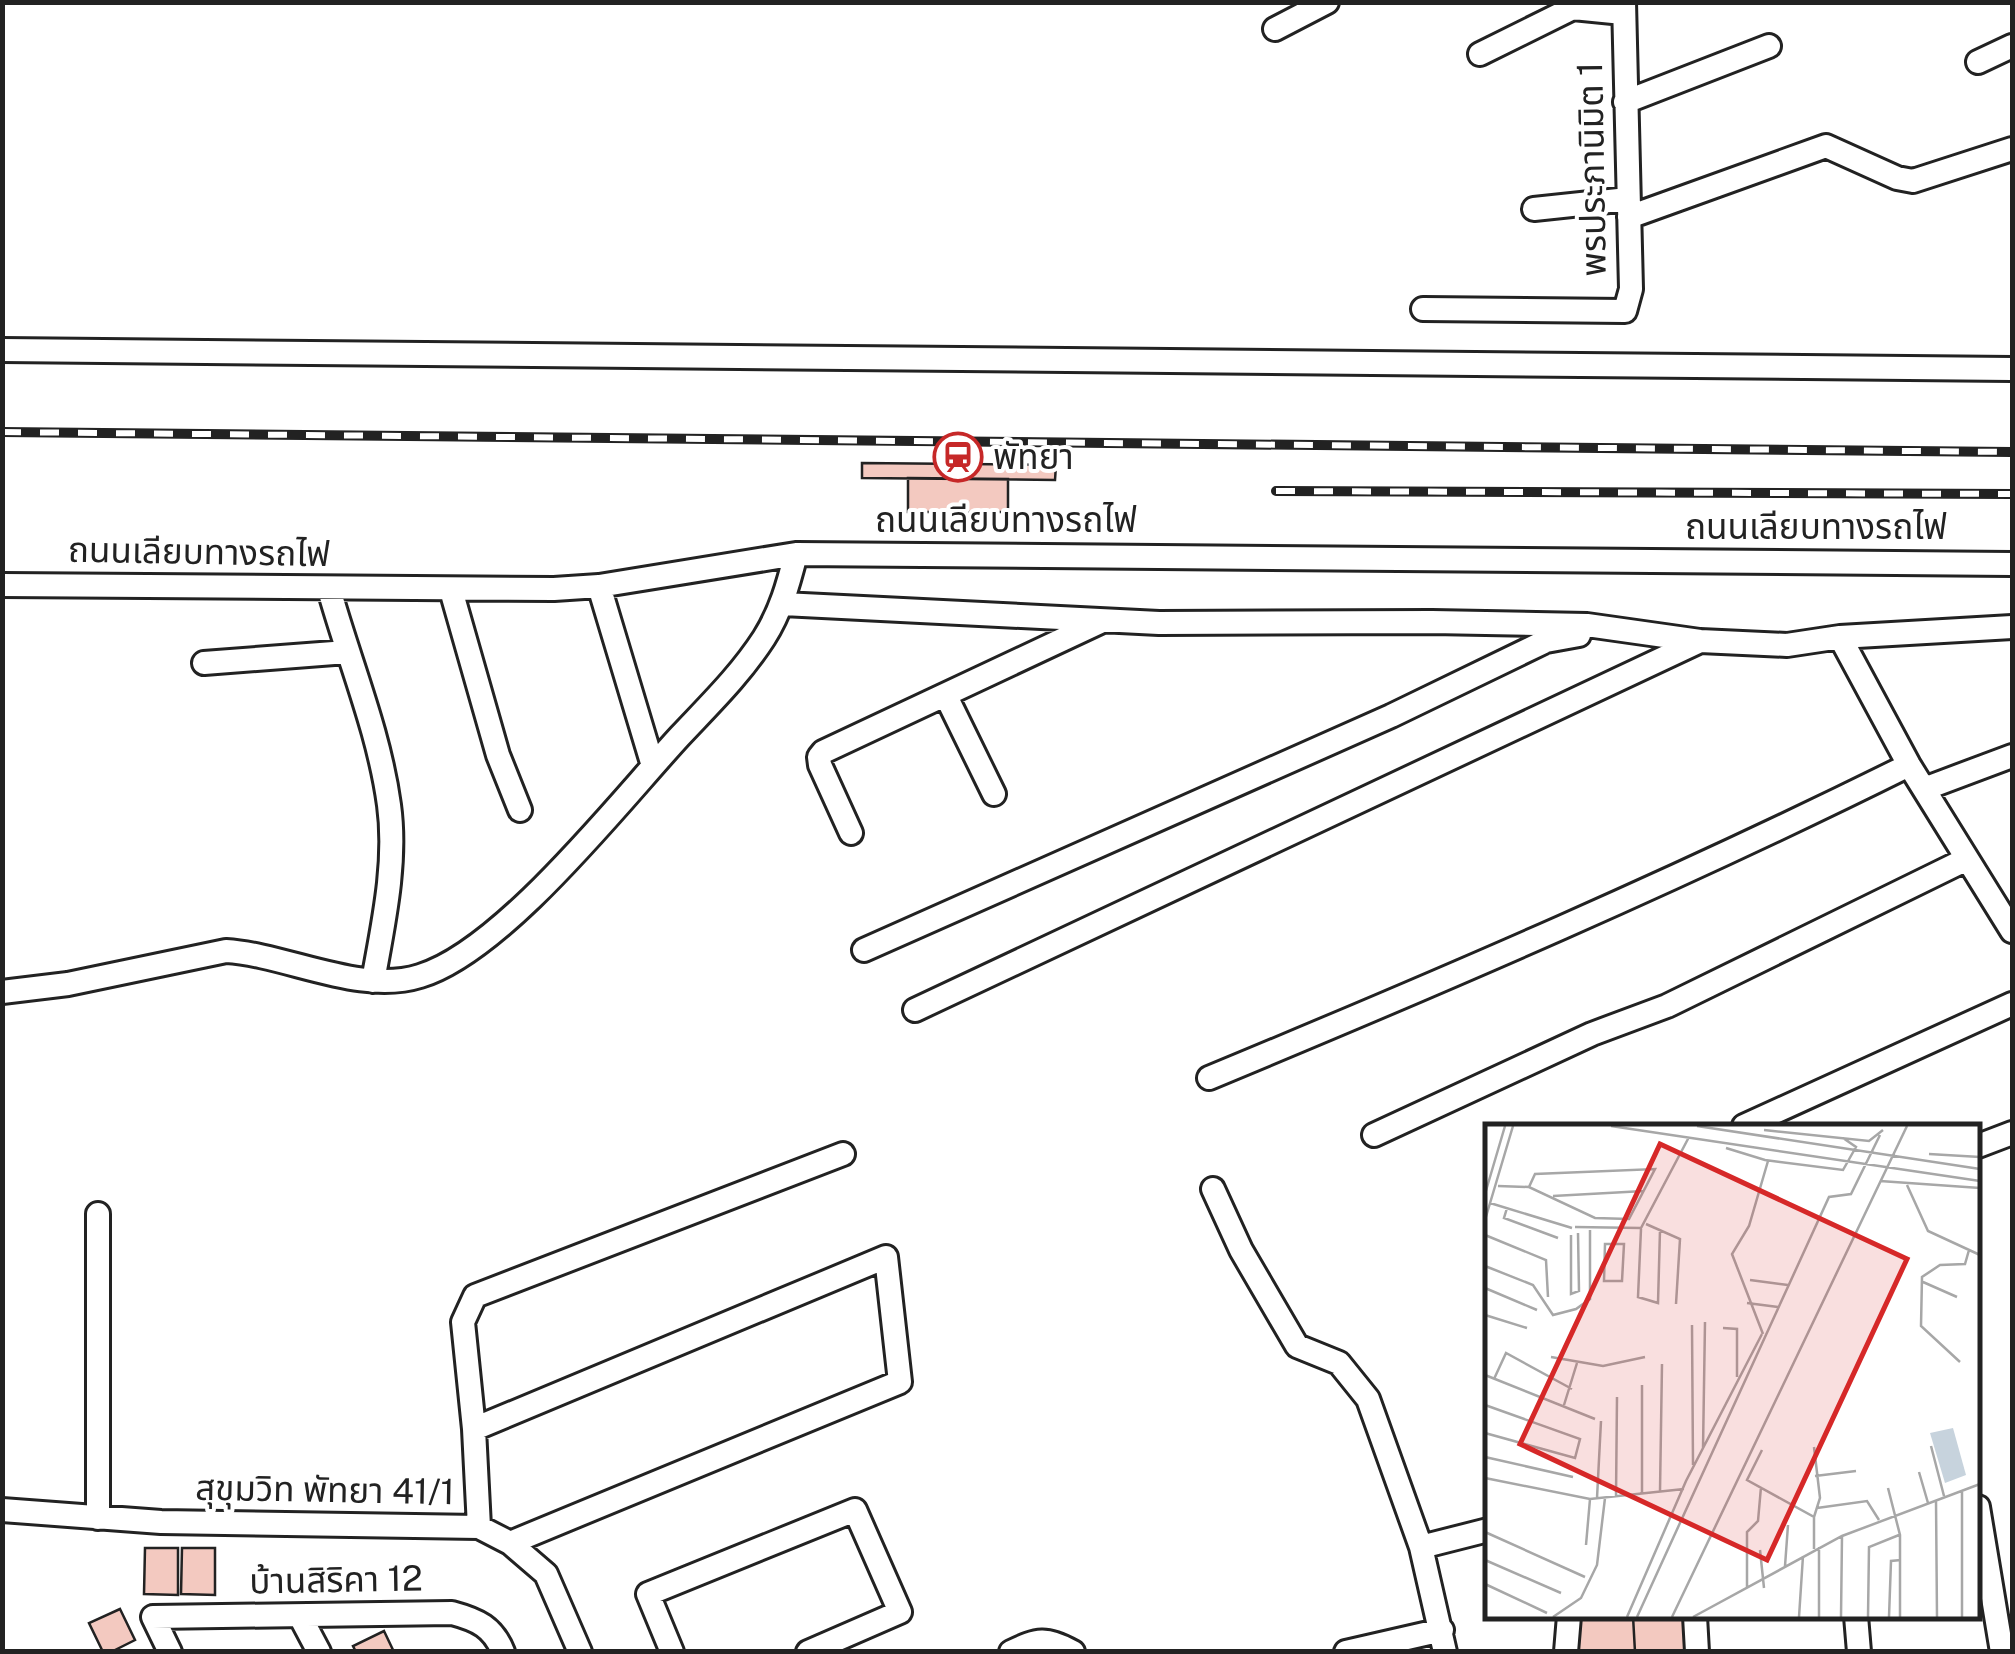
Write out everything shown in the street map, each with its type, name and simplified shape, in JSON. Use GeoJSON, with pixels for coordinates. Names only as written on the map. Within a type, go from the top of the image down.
{"type":"FeatureCollection","features":[{"type":"Feature","properties":{"kind":"street"},"geometry":{"type":"LineString","coordinates":[[1274,29],[1327,2]]}},
{"type":"Feature","properties":{"kind":"street"},"geometry":{"type":"LineString","coordinates":[[1480,54],[1573,8],[1624,8]]}},
{"type":"Feature","properties":{"kind":"street","name":"พรประภานิมิต 1"},"geometry":{"type":"LineString","coordinates":[[1423,309],[1626,311],[1631,289],[1624,8]]}},
{"type":"Feature","properties":{"kind":"street"},"geometry":{"type":"LineString","coordinates":[[1625,102],[1769,46]]}},
{"type":"Feature","properties":{"kind":"street"},"geometry":{"type":"LineString","coordinates":[[1978,62],[2012,46]]}},
{"type":"Feature","properties":{"kind":"street"},"geometry":{"type":"LineString","coordinates":[[1534,209],[1629,208],[1826,146],[1897,178],[1913,181],[2012,149]]}},
{"type":"Feature","properties":{"kind":"street"},"geometry":{"type":"LineString","coordinates":[[2,350],[2012,369]]}},
{"type":"Feature","properties":{"kind":"street"},"geometry":{"type":"LineString","coordinates":[[2,992],[68,984],[226,951],[248,952],[373,982],[424,976],[467,951],[510,918],[738,676],[784,604],[796,554]]}},
{"type":"Feature","properties":{"kind":"street","name":"ถนนเลียบทางรถไฟ"},"geometry":{"type":"LineString","coordinates":[[2,585],[451,590],[599,586],[796,554],[2012,564]]}},
{"type":"Feature","properties":{"kind":"street"},"geometry":{"type":"LineString","coordinates":[[599,586],[653,766]]}},
{"type":"Feature","properties":{"kind":"street"},"geometry":{"type":"LineString","coordinates":[[330,589],[376,735],[390,808],[388,891],[373,982]]}},
{"type":"Feature","properties":{"kind":"street"},"geometry":{"type":"LineString","coordinates":[[451,590],[498,755],[520,810]]}},
{"type":"Feature","properties":{"kind":"street"},"geometry":{"type":"LineString","coordinates":[[784,604],[1103,620],[1587,625],[1689,639]]}},
{"type":"Feature","properties":{"kind":"street"},"geometry":{"type":"LineString","coordinates":[[851,833],[818,757],[823,752],[1103,620]]}},
{"type":"Feature","properties":{"kind":"street"},"geometry":{"type":"LineString","coordinates":[[864,950],[1391,716],[1546,641],[1575,635],[1787,645],[1840,637],[2012,627]]}},
{"type":"Feature","properties":{"kind":"street"},"geometry":{"type":"LineString","coordinates":[[1840,637],[1908,765],[2012,931]]}},
{"type":"Feature","properties":{"kind":"street"},"geometry":{"type":"LineString","coordinates":[[915,1010],[1689,639]]}},
{"type":"Feature","properties":{"kind":"street"},"geometry":{"type":"LineString","coordinates":[[204,663],[347,652]]}},
{"type":"Feature","properties":{"kind":"street"},"geometry":{"type":"LineString","coordinates":[[946,696],[994,794]]}},
{"type":"Feature","properties":{"kind":"street"},"geometry":{"type":"LineString","coordinates":[[1924,789],[2012,756]]}},
{"type":"Feature","properties":{"kind":"street"},"geometry":{"type":"LineString","coordinates":[[1209,1078],[1483,964],[1751,844],[1908,765]]}},
{"type":"Feature","properties":{"kind":"street"},"geometry":{"type":"LineString","coordinates":[[1374,1135],[1592,1034],[1667,1006],[1967,859]]}},
{"type":"Feature","properties":{"kind":"street"},"geometry":{"type":"LineString","coordinates":[[1749,1124],[2012,1004]]}},
{"type":"Feature","properties":{"kind":"street"},"geometry":{"type":"LineString","coordinates":[[1980,1145],[2012,1133]]}},
{"type":"Feature","properties":{"kind":"street"},"geometry":{"type":"LineString","coordinates":[[479,1527],[463,1322],[475,1296],[843,1154]]}},
{"type":"Feature","properties":{"kind":"street"},"geometry":{"type":"LineString","coordinates":[[1214,1189],[1241,1250],[1297,1346],[1339,1363],[1368,1399],[1421,1546],[1443,1641],[1346,1652]]}},
{"type":"Feature","properties":{"kind":"street"},"geometry":{"type":"LineString","coordinates":[[98,1214],[98,1518]]}},
{"type":"Feature","properties":{"kind":"street"},"geometry":{"type":"LineString","coordinates":[[474,1430],[886,1257],[900,1382],[510,1543]]}},
{"type":"Feature","properties":{"kind":"street","name":"สุขุมวิท พัทยา 41/1"},"geometry":{"type":"LineString","coordinates":[[2,1510],[98,1518],[479,1527],[510,1543],[546,1574],[580,1652]]}},
{"type":"Feature","properties":{"kind":"street"},"geometry":{"type":"LineString","coordinates":[[672,1652],[648,1594],[855,1510],[900,1612],[808,1652]]}},
{"type":"Feature","properties":{"kind":"street"},"geometry":{"type":"LineString","coordinates":[[1980,1519],[2002,1652]]}},
{"type":"Feature","properties":{"kind":"street"},"geometry":{"type":"LineString","coordinates":[[1421,1546],[1485,1531]]}},
{"type":"Feature","properties":{"kind":"street","name":"บ้านสิริคา 12"},"geometry":{"type":"LineString","coordinates":[[170,1652],[153,1617],[452,1613],[474,1619],[496,1633],[504,1652]]}},
{"type":"Feature","properties":{"kind":"street"},"geometry":{"type":"LineString","coordinates":[[302,1618],[319,1652]]}},
{"type":"Feature","properties":{"kind":"street"},"geometry":{"type":"LineString","coordinates":[[1566,1652],[1568,1619]]}},
{"type":"Feature","properties":{"kind":"street"},"geometry":{"type":"LineString","coordinates":[[1695,1619],[1697,1652]]}},
{"type":"Feature","properties":{"kind":"street"},"geometry":{"type":"LineString","coordinates":[[1856,1619],[1859,1652]]}},
{"type":"Feature","properties":{"kind":"street"},"geometry":{"type":"LineString","coordinates":[[1011,1652],[1036,1640],[1052,1642],[1073,1652]]}},
{"type":"Feature","properties":{"kind":"building"},"geometry":{"type":"Polygon","coordinates":[[[862,463],[1056,465],[1055,480],[862,478],[862,463]]]}},
{"type":"Feature","properties":{"kind":"building"},"geometry":{"type":"Polygon","coordinates":[[[908,478],[1008,479],[1008,512],[908,512],[908,478]]]}},
{"type":"Feature","properties":{"kind":"building"},"geometry":{"type":"Polygon","coordinates":[[[145,1548],[178,1548],[178,1595],[144,1594],[145,1548]]]}},
{"type":"Feature","properties":{"kind":"building"},"geometry":{"type":"Polygon","coordinates":[[[182,1548],[215,1548],[215,1595],[181,1594],[182,1548]]]}},
{"type":"Feature","properties":{"kind":"building"},"geometry":{"type":"Polygon","coordinates":[[[120,1609],[135,1640],[103,1652],[89,1623],[120,1609]]]}},
{"type":"Feature","properties":{"kind":"building"},"geometry":{"type":"Polygon","coordinates":[[[1579,1619],[1633,1619],[1635,1652],[1577,1652],[1579,1619]]]}},
{"type":"Feature","properties":{"kind":"building"},"geometry":{"type":"Polygon","coordinates":[[[1633,1619],[1688,1619],[1690,1652],[1635,1652],[1633,1619]]]}},
{"type":"Feature","properties":{"kind":"building"},"geometry":{"type":"Polygon","coordinates":[[[384,1631],[394,1652],[356,1652],[353,1646],[384,1631]]]}},
{"type":"Feature","properties":{"kind":"railway"},"geometry":{"type":"LineString","coordinates":[[2,432],[2012,452]]}},
{"type":"Feature","properties":{"kind":"railway"},"geometry":{"type":"LineString","coordinates":[[1276,491],[2012,494]]}},
{"type":"Feature","properties":{"kind":"place","name":"พัทยา"},"geometry":{"type":"Point","coordinates":[958,457]}}]}
